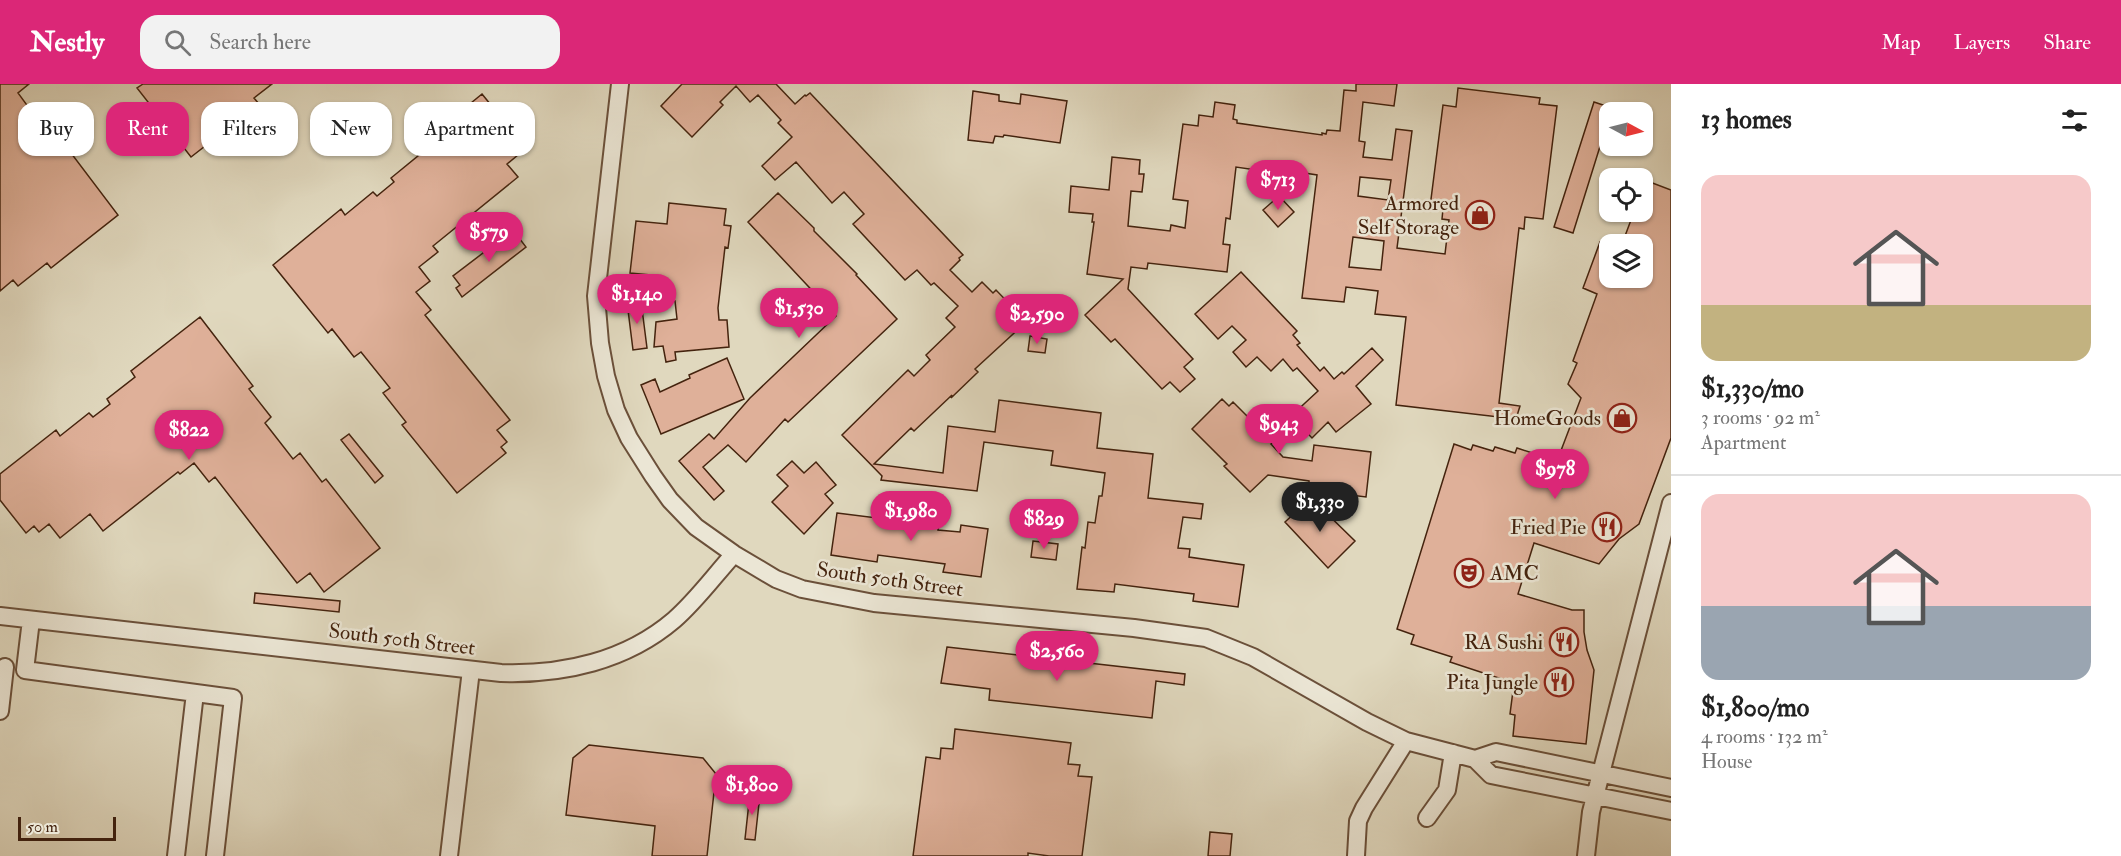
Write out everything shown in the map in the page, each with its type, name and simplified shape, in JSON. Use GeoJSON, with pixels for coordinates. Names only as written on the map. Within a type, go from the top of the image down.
{"type":"FeatureCollection","features":[{"type":"Feature","properties":{"kind":"street"},"geometry":{"type":"LineString","coordinates":[[620,84],[596,296],[600,343],[606,376],[616,410],[629,438],[670,500],[696,527],[734,554]]}},
{"type":"Feature","properties":{"kind":"street"},"geometry":{"type":"LineString","coordinates":[[1586,856],[1591,812],[1671,503]]}},
{"type":"Feature","properties":{"kind":"street","name":"South 50th Street"},"geometry":{"type":"LineString","coordinates":[[0,616],[471,670],[543,673],[590,664],[618,654],[651,637],[674,620],[734,554],[776,579],[802,589],[874,603],[1134,628],[1206,638],[1253,657],[1367,722],[1406,741],[1475,759],[1491,775],[1671,811]]}},
{"type":"Feature","properties":{"kind":"street"},"geometry":{"type":"LineString","coordinates":[[25,670],[31,620]]}},
{"type":"Feature","properties":{"kind":"street"},"geometry":{"type":"LineString","coordinates":[[0,711],[3,667],[233,698],[215,856]]}},
{"type":"Feature","properties":{"kind":"street"},"geometry":{"type":"LineString","coordinates":[[449,856],[471,670]]}},
{"type":"Feature","properties":{"kind":"street"},"geometry":{"type":"LineString","coordinates":[[176,856],[195,693]]}},
{"type":"Feature","properties":{"kind":"street"},"geometry":{"type":"LineString","coordinates":[[1356,856],[1358,821],[1406,741]]}},
{"type":"Feature","properties":{"kind":"street","name":"South 50th Street"},"geometry":{"type":"LineString","coordinates":[[1475,759],[1496,752],[1671,788]]}},
{"type":"Feature","properties":{"kind":"street"},"geometry":{"type":"LineString","coordinates":[[1428,818],[1447,790],[1453,753]]}},
{"type":"Feature","properties":{"kind":"building"},"geometry":{"type":"Polygon","coordinates":[[[0,84],[29,84],[18,93],[25,102],[18,102],[18,156],[73,156],[118,215],[51,268],[47,263],[18,286],[13,280],[0,291],[0,84]]]}},
{"type":"Feature","properties":{"kind":"building"},"geometry":{"type":"Polygon","coordinates":[[[143,84],[272,84],[254,98],[257,102],[201,102],[201,149],[191,157],[189,154],[189,102],[148,102],[137,88],[143,84]]]}},
{"type":"Feature","properties":{"kind":"building"},"geometry":{"type":"Polygon","coordinates":[[[682,84],[776,84],[795,104],[810,93],[963,255],[950,270],[972,292],[982,282],[993,293],[996,290],[1024,319],[1024,324],[975,369],[978,372],[914,431],[911,428],[874,464],[943,473],[948,426],[995,432],[999,400],[1101,413],[1097,448],[1153,454],[1148,498],[1203,504],[1201,519],[1183,517],[1178,548],[1190,549],[1189,557],[1244,565],[1238,607],[1193,601],[1194,594],[1115,584],[1114,592],[1077,589],[1082,547],[1085,548],[1088,522],[1095,523],[1105,473],[1051,465],[1053,451],[984,442],[977,491],[881,480],[882,476],[842,435],[908,370],[914,376],[930,360],[926,355],[955,327],[946,318],[958,306],[934,283],[931,285],[917,270],[905,280],[853,224],[864,214],[844,192],[832,203],[796,162],[775,180],[762,166],[792,137],[778,123],[781,120],[758,95],[750,102],[736,86],[720,102],[723,105],[692,137],[661,106],[682,84]]]}},
{"type":"Feature","properties":{"kind":"building"},"geometry":{"type":"Polygon","coordinates":[[[1356,84],[1397,84],[1394,106],[1363,102],[1359,141],[1365,142],[1363,157],[1392,160],[1396,129],[1412,131],[1397,248],[1445,254],[1449,220],[1442,219],[1443,209],[1430,207],[1443,105],[1456,107],[1458,88],[1540,98],[1539,104],[1557,106],[1543,219],[1525,217],[1524,229],[1519,228],[1499,403],[1520,406],[1516,419],[1396,405],[1406,317],[1375,314],[1378,291],[1346,287],[1344,302],[1302,298],[1317,175],[1292,171],[1291,175],[1236,167],[1230,219],[1226,218],[1223,244],[1230,245],[1227,272],[1148,263],[1147,269],[1131,267],[1128,289],[1193,359],[1184,367],[1195,379],[1180,392],[1170,382],[1162,389],[1115,339],[1111,342],[1085,315],[1123,279],[1087,274],[1093,214],[1069,212],[1071,186],[1109,190],[1112,157],[1140,160],[1139,174],[1144,174],[1142,192],[1131,191],[1128,226],[1170,231],[1171,225],[1185,228],[1188,201],[1173,199],[1183,124],[1198,126],[1199,115],[1213,117],[1215,102],[1235,105],[1233,119],[1237,120],[1237,123],[1322,135],[1322,133],[1326,134],[1327,130],[1340,131],[1344,90],[1356,91],[1356,84]],[[1360,177],[1358,196],[1388,200],[1391,180],[1360,177]],[[1353,237],[1349,267],[1381,270],[1384,241],[1353,237]]]}},
{"type":"Feature","properties":{"kind":"building"},"geometry":{"type":"Polygon","coordinates":[[[973,91],[999,95],[999,101],[1020,104],[1021,94],[1067,101],[1060,143],[1004,135],[1003,137],[995,136],[993,143],[968,140],[973,91]]]}},
{"type":"Feature","properties":{"kind":"building"},"geometry":{"type":"Polygon","coordinates":[[[482,94],[488,102],[472,102],[482,94]]]}},
{"type":"Feature","properties":{"kind":"building"},"geometry":{"type":"Polygon","coordinates":[[[1594,102],[1599,104],[1599,150],[1573,233],[1554,227],[1594,102]]]}},
{"type":"Feature","properties":{"kind":"building"},"geometry":{"type":"Polygon","coordinates":[[[418,156],[517,156],[507,164],[518,177],[433,246],[438,252],[419,267],[430,281],[416,292],[431,310],[425,315],[510,420],[497,430],[507,442],[501,447],[506,453],[457,493],[402,425],[406,422],[383,393],[390,388],[361,352],[354,357],[332,329],[328,333],[273,265],[341,209],[345,215],[373,192],[377,196],[394,182],[391,178],[418,156]]]}},
{"type":"Feature","properties":{"kind":"building"},"geometry":{"type":"Polygon","coordinates":[[[1653,183],[1671,190],[1671,438],[1639,524],[1619,539],[1599,564],[1534,543],[1518,594],[1572,610],[1584,610],[1587,650],[1594,670],[1586,744],[1513,736],[1515,715],[1510,714],[1514,683],[1450,662],[1452,657],[1411,644],[1414,635],[1397,629],[1454,444],[1471,450],[1473,445],[1493,451],[1495,447],[1515,453],[1517,448],[1557,461],[1581,398],[1568,384],[1577,363],[1573,361],[1597,294],[1583,288],[1599,245],[1599,288],[1653,288],[1653,234],[1626,234],[1630,222],[1653,222],[1653,183]]]}},
{"type":"Feature","properties":{"kind":"building"},"geometry":{"type":"Polygon","coordinates":[[[778,193],[814,228],[814,231],[897,319],[788,422],[785,419],[746,462],[728,445],[703,467],[724,491],[714,500],[679,461],[709,434],[714,439],[750,398],[836,316],[748,222],[778,193]]]}},
{"type":"Feature","properties":{"kind":"building"},"geometry":{"type":"Polygon","coordinates":[[[1279,196],[1294,212],[1278,227],[1263,210],[1279,196]]]}},
{"type":"Feature","properties":{"kind":"building"},"geometry":{"type":"Polygon","coordinates":[[[669,203],[726,209],[724,225],[731,226],[728,248],[725,247],[718,308],[719,320],[727,320],[729,347],[675,352],[676,360],[666,362],[663,346],[654,347],[656,322],[677,319],[675,301],[659,299],[661,276],[630,273],[636,221],[667,224],[669,203]]]}},
{"type":"Feature","properties":{"kind":"building"},"geometry":{"type":"Polygon","coordinates":[[[513,230],[526,247],[462,297],[456,288],[460,285],[453,276],[513,230]]]}},
{"type":"Feature","properties":{"kind":"building"},"geometry":{"type":"Polygon","coordinates":[[[1241,272],[1297,331],[1293,335],[1300,343],[1297,345],[1320,371],[1324,367],[1334,379],[1342,372],[1344,374],[1372,348],[1383,360],[1356,386],[1371,404],[1336,432],[1328,422],[1312,438],[1291,416],[1318,391],[1297,368],[1293,371],[1283,359],[1271,371],[1257,357],[1246,367],[1233,352],[1246,340],[1232,326],[1218,339],[1195,314],[1241,272]]]}},
{"type":"Feature","properties":{"kind":"building"},"geometry":{"type":"Polygon","coordinates":[[[641,301],[647,348],[633,350],[627,302],[641,301]]]}},
{"type":"Feature","properties":{"kind":"building"},"geometry":{"type":"Polygon","coordinates":[[[200,317],[253,386],[249,389],[271,417],[265,423],[293,459],[300,453],[322,482],[326,479],[380,548],[324,592],[310,573],[297,583],[215,477],[209,482],[194,463],[180,474],[178,472],[103,531],[90,514],[60,538],[49,524],[39,532],[34,526],[26,533],[0,500],[0,474],[56,430],[60,436],[89,413],[93,417],[110,404],[107,399],[135,377],[131,371],[200,317]]]}},
{"type":"Feature","properties":{"kind":"building"},"geometry":{"type":"Polygon","coordinates":[[[1030,336],[1047,339],[1045,353],[1028,351],[1030,336]]]}},
{"type":"Feature","properties":{"kind":"building"},"geometry":{"type":"Polygon","coordinates":[[[727,358],[744,399],[661,434],[641,385],[655,379],[660,392],[690,378],[689,375],[727,358]]]}},
{"type":"Feature","properties":{"kind":"building"},"geometry":{"type":"Polygon","coordinates":[[[1222,399],[1229,406],[1233,402],[1259,428],[1270,418],[1283,432],[1271,444],[1283,457],[1312,461],[1314,445],[1371,452],[1366,497],[1318,491],[1319,489],[1309,488],[1309,481],[1268,475],[1250,492],[1224,466],[1227,464],[1192,429],[1222,399]]]}},
{"type":"Feature","properties":{"kind":"building"},"geometry":{"type":"Polygon","coordinates":[[[349,434],[383,476],[375,483],[341,440],[349,434]]]}},
{"type":"Feature","properties":{"kind":"building"},"geometry":{"type":"Polygon","coordinates":[[[792,461],[804,473],[816,462],[836,485],[825,494],[833,503],[804,534],[772,502],[788,486],[777,475],[792,461]]]}},
{"type":"Feature","properties":{"kind":"building"},"geometry":{"type":"Polygon","coordinates":[[[1311,498],[1355,541],[1328,568],[1285,522],[1311,498]]]}},
{"type":"Feature","properties":{"kind":"building"},"geometry":{"type":"Polygon","coordinates":[[[837,513],[893,520],[894,513],[940,519],[938,530],[960,532],[961,525],[988,529],[981,577],[943,572],[945,564],[878,555],[877,562],[831,555],[837,513]]]}},
{"type":"Feature","properties":{"kind":"building"},"geometry":{"type":"Polygon","coordinates":[[[1033,541],[1058,544],[1056,560],[1031,557],[1033,541]]]}},
{"type":"Feature","properties":{"kind":"building"},"geometry":{"type":"Polygon","coordinates":[[[255,593],[340,601],[339,612],[254,603],[255,593]]]}},
{"type":"Feature","properties":{"kind":"building"},"geometry":{"type":"Polygon","coordinates":[[[947,647],[1185,674],[1184,685],[1156,681],[1152,718],[989,700],[990,689],[941,683],[947,647]]]}},
{"type":"Feature","properties":{"kind":"building"},"geometry":{"type":"Polygon","coordinates":[[[955,729],[1071,743],[1068,764],[1080,765],[1078,776],[1092,777],[1082,856],[1049,856],[1028,853],[1028,856],[913,856],[926,757],[940,759],[941,748],[953,749],[955,729]]]}},
{"type":"Feature","properties":{"kind":"building"},"geometry":{"type":"Polygon","coordinates":[[[589,745],[703,758],[716,774],[707,856],[652,856],[655,826],[566,815],[573,758],[589,745]]]}},
{"type":"Feature","properties":{"kind":"building"},"geometry":{"type":"Polygon","coordinates":[[[750,793],[760,794],[755,840],[745,839],[750,793]]]}},
{"type":"Feature","properties":{"kind":"building"},"geometry":{"type":"Polygon","coordinates":[[[1210,832],[1232,834],[1230,856],[1208,856],[1210,832]]]}},
{"type":"Feature","properties":{"kind":"place","name":"Armored Self Storage"},"geometry":{"type":"Point","coordinates":[1480,215]}},
{"type":"Feature","properties":{"kind":"place","name":"HomeGoods"},"geometry":{"type":"Point","coordinates":[1622,418]}},
{"type":"Feature","properties":{"kind":"place","name":"Fried Pie"},"geometry":{"type":"Point","coordinates":[1607,527]}},
{"type":"Feature","properties":{"kind":"place","name":"AMC"},"geometry":{"type":"Point","coordinates":[1469,573]}},
{"type":"Feature","properties":{"kind":"place","name":"RA Sushi"},"geometry":{"type":"Point","coordinates":[1564,642]}},
{"type":"Feature","properties":{"kind":"place","name":"Pita Jungle"},"geometry":{"type":"Point","coordinates":[1559,682]}}]}
